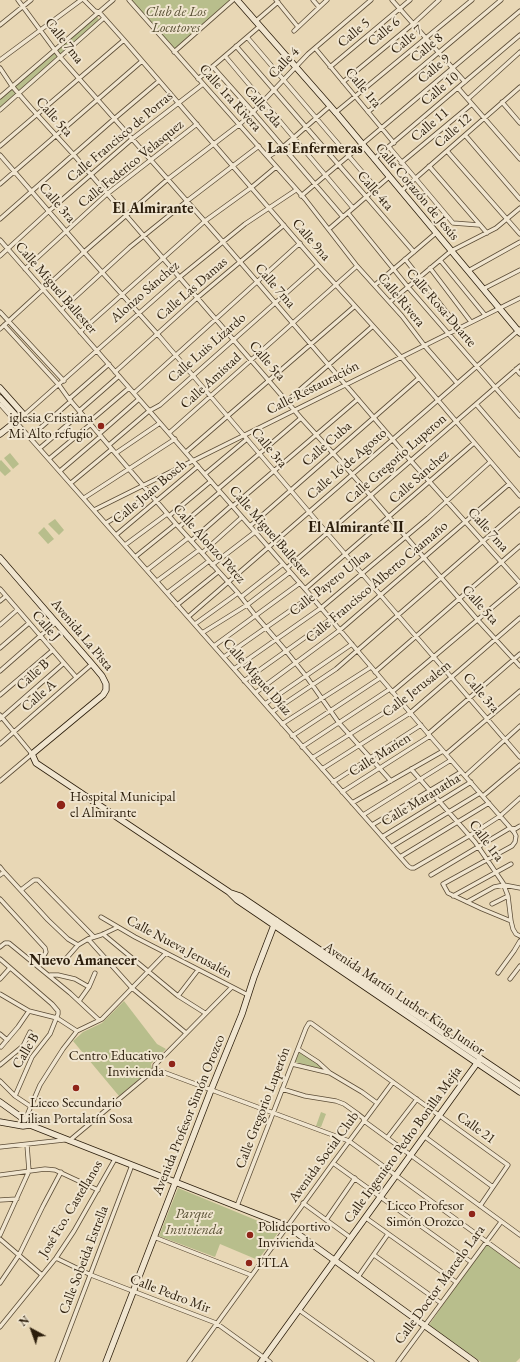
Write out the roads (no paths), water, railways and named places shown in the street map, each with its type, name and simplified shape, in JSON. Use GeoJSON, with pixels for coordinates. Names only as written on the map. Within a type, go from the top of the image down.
{"type":"FeatureCollection","features":[{"type":"Feature","properties":{"kind":"street","name":"Calle 7ma"},"geometry":{"type":"LineString","coordinates":[[18,0],[60,57],[97,100],[168,179],[358,400],[375,417],[430,482],[520,583]]}},
{"type":"Feature","properties":{"kind":"street"},"geometry":{"type":"LineString","coordinates":[[0,25],[30,0]]}},
{"type":"Feature","properties":{"kind":"street"},"geometry":{"type":"LineString","coordinates":[[0,60],[83,0]]}},
{"type":"Feature","properties":{"kind":"street","name":"Calle 9na"},"geometry":{"type":"LineString","coordinates":[[83,0],[95,11],[99,12],[124,40],[318,265],[401,357],[455,422],[520,496]]}},
{"type":"Feature","properties":{"kind":"street"},"geometry":{"type":"LineString","coordinates":[[0,97],[113,0]]}},
{"type":"Feature","properties":{"kind":"street","name":"Calle 1ra Rivera"},"geometry":{"type":"LineString","coordinates":[[129,0],[202,84],[240,124],[329,229]]}},
{"type":"Feature","properties":{"kind":"street"},"geometry":{"type":"LineString","coordinates":[[174,52],[233,0]]}},
{"type":"Feature","properties":{"kind":"street","name":"Calle Corazón de Jesús"},"geometry":{"type":"LineString","coordinates":[[237,0],[336,112],[519,331]]}},
{"type":"Feature","properties":{"kind":"street"},"geometry":{"type":"LineString","coordinates":[[312,0],[319,7]]}},
{"type":"Feature","properties":{"kind":"street"},"geometry":{"type":"LineString","coordinates":[[294,31],[327,0]]}},
{"type":"Feature","properties":{"kind":"street","name":"Calle 4"},"geometry":{"type":"LineString","coordinates":[[0,329],[84,252],[168,179],[240,124],[315,48],[371,0]]}},
{"type":"Feature","properties":{"kind":"street"},"geometry":{"type":"LineString","coordinates":[[392,0],[465,82]]}},
{"type":"Feature","properties":{"kind":"street","name":"Calle 5"},"geometry":{"type":"LineString","coordinates":[[330,67],[410,0]]}},
{"type":"Feature","properties":{"kind":"street","name":"Calle 6"},"geometry":{"type":"LineString","coordinates":[[343,82],[413,24],[439,0]]}},
{"type":"Feature","properties":{"kind":"street","name":"Calle 7"},"geometry":{"type":"LineString","coordinates":[[336,112],[472,0]]}},
{"type":"Feature","properties":{"kind":"street","name":"Calle 8"},"geometry":{"type":"LineString","coordinates":[[368,112],[501,0]]}},
{"type":"Feature","properties":{"kind":"street"},"geometry":{"type":"LineString","coordinates":[[198,79],[247,37],[277,1],[298,27]]}},
{"type":"Feature","properties":{"kind":"street","name":"Calle 9"},"geometry":{"type":"LineString","coordinates":[[362,144],[520,11]]}},
{"type":"Feature","properties":{"kind":"street"},"geometry":{"type":"LineString","coordinates":[[0,110],[104,18]]}},
{"type":"Feature","properties":{"kind":"street","name":"Calle 10"},"geometry":{"type":"LineString","coordinates":[[374,159],[520,35]]}},
{"type":"Feature","properties":{"kind":"street"},"geometry":{"type":"LineString","coordinates":[[247,37],[376,188]]}},
{"type":"Feature","properties":{"kind":"street"},"geometry":{"type":"LineString","coordinates":[[0,146],[124,40]]}},
{"type":"Feature","properties":{"kind":"street","name":"Calle 4ta"},"geometry":{"type":"LineString","coordinates":[[236,46],[414,252]]}},
{"type":"Feature","properties":{"kind":"street","name":"Calle 1ra"},"geometry":{"type":"LineString","coordinates":[[315,48],[394,143]]}},
{"type":"Feature","properties":{"kind":"street"},"geometry":{"type":"LineString","coordinates":[[468,99],[520,52]]}},
{"type":"Feature","properties":{"kind":"street"},"geometry":{"type":"LineString","coordinates":[[225,56],[353,208]]}},
{"type":"Feature","properties":{"kind":"street"},"geometry":{"type":"LineString","coordinates":[[0,184],[142,61]]}},
{"type":"Feature","properties":{"kind":"street","name":"Calle 2da"},"geometry":{"type":"LineString","coordinates":[[213,67],[343,217]]}},
{"type":"Feature","properties":{"kind":"street","name":"Calle 5ta"},"geometry":{"type":"LineString","coordinates":[[0,68],[12,86],[37,115],[73,154],[301,418],[334,453],[459,599],[520,666]]}},
{"type":"Feature","properties":{"kind":"street"},"geometry":{"type":"LineString","coordinates":[[0,219],[73,154],[159,81]]}},
{"type":"Feature","properties":{"kind":"street","name":"Calle Francisco de Porras"},"geometry":{"type":"LineString","coordinates":[[0,256],[132,139],[202,84]]}},
{"type":"Feature","properties":{"kind":"street","name":"Calle 12"},"geometry":{"type":"LineString","coordinates":[[401,191],[520,87]]}},
{"type":"Feature","properties":{"kind":"street"},"geometry":{"type":"LineString","coordinates":[[458,88],[520,158]]}},
{"type":"Feature","properties":{"kind":"street"},"geometry":{"type":"LineString","coordinates":[[502,102],[520,123]]}},
{"type":"Feature","properties":{"kind":"street","name":"Calle 11"},"geometry":{"type":"LineString","coordinates":[[401,163],[472,104]]}},
{"type":"Feature","properties":{"kind":"street"},"geometry":{"type":"LineString","coordinates":[[268,157],[294,138],[330,106]]}},
{"type":"Feature","properties":{"kind":"street","name":"Calle Federico Velasquez"},"geometry":{"type":"LineString","coordinates":[[25,269],[107,194],[197,124]]}},
{"type":"Feature","properties":{"kind":"street"},"geometry":{"type":"LineString","coordinates":[[464,135],[520,199]]}},
{"type":"Feature","properties":{"kind":"street"},"geometry":{"type":"LineString","coordinates":[[301,196],[362,144]]}},
{"type":"Feature","properties":{"kind":"street"},"geometry":{"type":"LineString","coordinates":[[61,310],[144,236],[259,146]]}},
{"type":"Feature","properties":{"kind":"street"},"geometry":{"type":"LineString","coordinates":[[389,147],[453,223],[480,225]]}},
{"type":"Feature","properties":{"kind":"street"},"geometry":{"type":"LineString","coordinates":[[447,151],[520,234]]}},
{"type":"Feature","properties":{"kind":"street","name":"Calle 3ra"},"geometry":{"type":"LineString","coordinates":[[0,154],[84,252],[157,333],[308,512],[520,756]]}},
{"type":"Feature","properties":{"kind":"street"},"geometry":{"type":"LineString","coordinates":[[429,166],[487,233]]}},
{"type":"Feature","properties":{"kind":"street"},"geometry":{"type":"LineString","coordinates":[[80,332],[204,221],[252,187],[276,167]]}},
{"type":"Feature","properties":{"kind":"street"},"geometry":{"type":"LineString","coordinates":[[329,229],[389,176]]}},
{"type":"Feature","properties":{"kind":"street","name":"Alonzo Sánchez"},"geometry":{"type":"LineString","coordinates":[[0,434],[64,381],[96,350],[180,277],[245,224],[296,190]]}},
{"type":"Feature","properties":{"kind":"street"},"geometry":{"type":"LineString","coordinates":[[390,302],[451,251],[496,228],[520,208]]}},
{"type":"Feature","properties":{"kind":"street","name":"Calle Rosa Duarte"},"geometry":{"type":"LineString","coordinates":[[348,213],[408,287],[520,416]]}},
{"type":"Feature","properties":{"kind":"street","name":"Calle Las Damas"},"geometry":{"type":"LineString","coordinates":[[115,372],[157,333],[284,224]]}},
{"type":"Feature","properties":{"kind":"street","name":"Calle Rivera"},"geometry":{"type":"LineString","coordinates":[[329,229],[357,266],[402,316],[457,384]]}},
{"type":"Feature","properties":{"kind":"street"},"geometry":{"type":"LineString","coordinates":[[375,285],[436,233]]}},
{"type":"Feature","properties":{"kind":"street","name":"Calle Miguel Ballester"},"geometry":{"type":"LineString","coordinates":[[0,240],[287,568],[510,828],[516,836],[515,842],[512,846],[488,859]]}},
{"type":"Feature","properties":{"kind":"street"},"geometry":{"type":"LineString","coordinates":[[468,271],[520,242]]}},
{"type":"Feature","properties":{"kind":"street"},"geometry":{"type":"LineString","coordinates":[[134,393],[300,243]]}},
{"type":"Feature","properties":{"kind":"street"},"geometry":{"type":"LineString","coordinates":[[405,259],[420,276],[459,328]]}},
{"type":"Feature","properties":{"kind":"street"},"geometry":{"type":"LineString","coordinates":[[440,260],[485,315]]}},
{"type":"Feature","properties":{"kind":"street","name":"Calle Luis Lizardo"},"geometry":{"type":"LineString","coordinates":[[109,445],[149,411],[160,405],[318,265]]}},
{"type":"Feature","properties":{"kind":"street","name":"Calle Amistad"},"geometry":{"type":"LineString","coordinates":[[169,433],[357,266]]}},
{"type":"Feature","properties":{"kind":"street"},"geometry":{"type":"LineString","coordinates":[[430,268],[471,322]]}},
{"type":"Feature","properties":{"kind":"street"},"geometry":{"type":"LineString","coordinates":[[483,289],[520,270]]}},
{"type":"Feature","properties":{"kind":"street","name":"Calle Restauración"},"geometry":{"type":"LineString","coordinates":[[94,510],[520,298]]}},
{"type":"Feature","properties":{"kind":"street"},"geometry":{"type":"LineString","coordinates":[[186,452],[355,306]]}},
{"type":"Feature","properties":{"kind":"street"},"geometry":{"type":"LineString","coordinates":[[0,312],[64,381]]}},
{"type":"Feature","properties":{"kind":"street","name":"Calle Alonzo Pérez"},"geometry":{"type":"LineString","coordinates":[[4,325],[58,385],[177,526],[238,593],[296,662],[338,723],[391,781]]}},
{"type":"Feature","properties":{"kind":"street"},"geometry":{"type":"LineString","coordinates":[[287,401],[373,326]]}},
{"type":"Feature","properties":{"kind":"street","name":"Calle 16 de Agosto"},"geometry":{"type":"LineString","coordinates":[[188,616],[437,400],[519,331]]}},
{"type":"Feature","properties":{"kind":"street"},"geometry":{"type":"LineString","coordinates":[[30,437],[109,364]]}},
{"type":"Feature","properties":{"kind":"street","name":"Calle Gregorio Luperon"},"geometry":{"type":"LineString","coordinates":[[287,568],[520,366]]}},
{"type":"Feature","properties":{"kind":"street"},"geometry":{"type":"LineString","coordinates":[[516,369],[520,374]]}},
{"type":"Feature","properties":{"kind":"street"},"geometry":{"type":"LineString","coordinates":[[40,448],[119,376]]}},
{"type":"Feature","properties":{"kind":"street","name":"Calle Cuba"},"geometry":{"type":"LineString","coordinates":[[250,526],[419,378]]}},
{"type":"Feature","properties":{"kind":"street"},"geometry":{"type":"LineString","coordinates":[[0,388],[24,415]]}},
{"type":"Feature","properties":{"kind":"street"},"geometry":{"type":"LineString","coordinates":[[49,459],[129,388]]}},
{"type":"Feature","properties":{"kind":"street","name":"Calle Miguel Díaz"},"geometry":{"type":"LineString","coordinates":[[0,398],[49,459],[408,866],[414,868],[469,836],[500,816],[520,798]]}},
{"type":"Feature","properties":{"kind":"street"},"geometry":{"type":"LineString","coordinates":[[60,471],[139,399]]}},
{"type":"Feature","properties":{"kind":"street"},"geometry":{"type":"LineString","coordinates":[[191,542],[316,434],[358,400]]}},
{"type":"Feature","properties":{"kind":"street","name":"Calle Miguel Díaz"},"geometry":{"type":"LineString","coordinates":[[0,404],[17,420]]}},
{"type":"Feature","properties":{"kind":"street"},"geometry":{"type":"LineString","coordinates":[[476,404],[520,455]]}},
{"type":"Feature","properties":{"kind":"street"},"geometry":{"type":"LineString","coordinates":[[135,556],[177,526],[301,418]]}},
{"type":"Feature","properties":{"kind":"street"},"geometry":{"type":"LineString","coordinates":[[116,453],[160,423]]}},
{"type":"Feature","properties":{"kind":"street"},"geometry":{"type":"LineString","coordinates":[[84,498],[174,439]]}},
{"type":"Feature","properties":{"kind":"street","name":"Calle Juan Bosch"},"geometry":{"type":"LineString","coordinates":[[204,474],[247,440]]}},
{"type":"Feature","properties":{"kind":"street","name":"Calle Sanchez"},"geometry":{"type":"LineString","coordinates":[[305,589],[474,443]]}},
{"type":"Feature","properties":{"kind":"street"},"geometry":{"type":"LineString","coordinates":[[70,483],[112,449]]}},
{"type":"Feature","properties":{"kind":"street","name":"Calle Payero Ulloa"},"geometry":{"type":"LineString","coordinates":[[234,669],[321,608],[447,501],[490,462]]}},
{"type":"Feature","properties":{"kind":"street","name":"Calle Juan Bosch"},"geometry":{"type":"LineString","coordinates":[[116,535],[198,466]]}},
{"type":"Feature","properties":{"kind":"street"},"geometry":{"type":"LineString","coordinates":[[125,545],[168,515],[211,481]]}},
{"type":"Feature","properties":{"kind":"street","name":"Calle Francisco Alberto Caamaño"},"geometry":{"type":"LineString","coordinates":[[255,693],[340,630],[510,484]]}},
{"type":"Feature","properties":{"kind":"street"},"geometry":{"type":"LineString","coordinates":[[106,523],[150,494]]}},
{"type":"Feature","properties":{"kind":"street"},"geometry":{"type":"LineString","coordinates":[[272,712],[336,669],[358,651],[520,509]]}},
{"type":"Feature","properties":{"kind":"street"},"geometry":{"type":"LineString","coordinates":[[157,581],[200,551],[242,517]]}},
{"type":"Feature","properties":{"kind":"street"},"geometry":{"type":"LineString","coordinates":[[212,565],[255,532]]}},
{"type":"Feature","properties":{"kind":"street"},"geometry":{"type":"LineString","coordinates":[[147,570],[188,538]]}},
{"type":"Feature","properties":{"kind":"street"},"geometry":{"type":"LineString","coordinates":[[375,672],[520,546]]}},
{"type":"Feature","properties":{"kind":"street","name":"Avenida La Pista"},"geometry":{"type":"LineString","coordinates":[[0,558],[92,664],[102,676],[106,684],[106,690],[103,695],[32,754]]}},
{"type":"Feature","properties":{"kind":"street"},"geometry":{"type":"LineString","coordinates":[[167,593],[209,561]]}},
{"type":"Feature","properties":{"kind":"street"},"geometry":{"type":"LineString","coordinates":[[241,597],[283,564]]}},
{"type":"Feature","properties":{"kind":"street"},"geometry":{"type":"LineString","coordinates":[[177,604],[218,572]]}},
{"type":"Feature","properties":{"kind":"street"},"geometry":{"type":"LineString","coordinates":[[202,633],[247,605],[290,572]]}},
{"type":"Feature","properties":{"kind":"street"},"geometry":{"type":"LineString","coordinates":[[214,646],[300,583]]}},
{"type":"Feature","properties":{"kind":"street"},"geometry":{"type":"LineString","coordinates":[[302,747],[391,690],[478,620],[520,583]]}},
{"type":"Feature","properties":{"kind":"street","name":"Calle J"},"geometry":{"type":"LineString","coordinates":[[0,589],[76,677]]}},
{"type":"Feature","properties":{"kind":"street"},"geometry":{"type":"LineString","coordinates":[[194,624],[238,593]]}},
{"type":"Feature","properties":{"kind":"street"},"geometry":{"type":"LineString","coordinates":[[0,601],[6,596]]}},
{"type":"Feature","properties":{"kind":"street"},"geometry":{"type":"LineString","coordinates":[[224,658],[310,596]]}},
{"type":"Feature","properties":{"kind":"street"},"geometry":{"type":"LineString","coordinates":[[0,625],[17,610]]}},
{"type":"Feature","properties":{"kind":"street","name":"Calle Jerusalem"},"geometry":{"type":"LineString","coordinates":[[322,769],[410,713],[520,618]]}},
{"type":"Feature","properties":{"kind":"street"},"geometry":{"type":"LineString","coordinates":[[244,681],[331,619]]}},
{"type":"Feature","properties":{"kind":"street"},"geometry":{"type":"LineString","coordinates":[[0,672],[56,622]]}},
{"type":"Feature","properties":{"kind":"street"},"geometry":{"type":"LineString","coordinates":[[0,648],[29,623]]}},
{"type":"Feature","properties":{"kind":"street"},"geometry":{"type":"LineString","coordinates":[[265,704],[352,644]]}},
{"type":"Feature","properties":{"kind":"street"},"geometry":{"type":"LineString","coordinates":[[0,696],[52,650]]}},
{"type":"Feature","properties":{"kind":"street","name":"Calle Marien"},"geometry":{"type":"LineString","coordinates":[[342,792],[429,735],[520,654]]}},
{"type":"Feature","properties":{"kind":"street","name":"Calle B"},"geometry":{"type":"LineString","coordinates":[[1,718],[64,663]]}},
{"type":"Feature","properties":{"kind":"street","name":"Calle A"},"geometry":{"type":"LineString","coordinates":[[0,744],[92,664]]}},
{"type":"Feature","properties":{"kind":"street"},"geometry":{"type":"LineString","coordinates":[[282,724],[371,667]]}},
{"type":"Feature","properties":{"kind":"street"},"geometry":{"type":"LineString","coordinates":[[292,736],[380,678]]}},
{"type":"Feature","properties":{"kind":"street"},"geometry":{"type":"LineString","coordinates":[[446,754],[520,691]]}},
{"type":"Feature","properties":{"kind":"street"},"geometry":{"type":"LineString","coordinates":[[312,758],[401,702]]}},
{"type":"Feature","properties":{"kind":"street"},"geometry":{"type":"LineString","coordinates":[[1,718],[32,754],[36,763],[229,892],[237,900],[275,923]]}},
{"type":"Feature","properties":{"kind":"street"},"geometry":{"type":"LineString","coordinates":[[333,782],[421,725]]}},
{"type":"Feature","properties":{"kind":"street"},"geometry":{"type":"LineString","coordinates":[[465,776],[520,726]]}},
{"type":"Feature","properties":{"kind":"street"},"geometry":{"type":"LineString","coordinates":[[352,803],[443,751]]}},
{"type":"Feature","properties":{"kind":"street"},"geometry":{"type":"LineString","coordinates":[[0,781],[32,754]]}},
{"type":"Feature","properties":{"kind":"street"},"geometry":{"type":"LineString","coordinates":[[363,815],[451,760]]}},
{"type":"Feature","properties":{"kind":"street"},"geometry":{"type":"LineString","coordinates":[[391,847],[448,812],[481,794],[520,765]]}},
{"type":"Feature","properties":{"kind":"street","name":"Calle 1ra"},"geometry":{"type":"LineString","coordinates":[[411,769],[488,859],[504,885],[508,896],[514,932],[520,936]]}},
{"type":"Feature","properties":{"kind":"street"},"geometry":{"type":"LineString","coordinates":[[372,825],[461,772]]}},
{"type":"Feature","properties":{"kind":"street","name":"Calle Maranatha"},"geometry":{"type":"LineString","coordinates":[[382,837],[471,782]]}},
{"type":"Feature","properties":{"kind":"street"},"geometry":{"type":"LineString","coordinates":[[400,857],[489,803]]}},
{"type":"Feature","properties":{"kind":"street"},"geometry":{"type":"LineString","coordinates":[[431,875],[510,828],[516,829],[520,826]]}},
{"type":"Feature","properties":{"kind":"street"},"geometry":{"type":"LineString","coordinates":[[488,859],[443,884],[448,893],[453,896],[511,921]]}},
{"type":"Feature","properties":{"kind":"street"},"geometry":{"type":"LineString","coordinates":[[453,896],[511,864]]}},
{"type":"Feature","properties":{"kind":"street"},"geometry":{"type":"LineString","coordinates":[[0,867],[48,920],[68,939],[78,945]]}},
{"type":"Feature","properties":{"kind":"street"},"geometry":{"type":"LineString","coordinates":[[0,875],[4,872]]}},
{"type":"Feature","properties":{"kind":"street"},"geometry":{"type":"LineString","coordinates":[[21,890],[34,880],[38,880],[94,937]]}},
{"type":"Feature","properties":{"kind":"street"},"geometry":{"type":"LineString","coordinates":[[467,902],[494,887],[504,885],[520,888]]}},
{"type":"Feature","properties":{"kind":"street"},"geometry":{"type":"LineString","coordinates":[[492,904],[508,896]]}},
{"type":"Feature","properties":{"kind":"street"},"geometry":{"type":"LineString","coordinates":[[0,899],[45,948],[46,952],[38,966]]}},
{"type":"Feature","properties":{"kind":"street","name":"Calle Nueva Jerusalén"},"geometry":{"type":"LineString","coordinates":[[101,917],[248,996]]}},
{"type":"Feature","properties":{"kind":"street","name":"Avenida Profesor Simón Orozco"},"geometry":{"type":"LineString","coordinates":[[106,1362],[240,1018],[275,923]]}},
{"type":"Feature","properties":{"kind":"street","name":"Avenida Martín Luther King Junior"},"geometry":{"type":"LineString","coordinates":[[275,923],[479,1061],[520,1086]]}},
{"type":"Feature","properties":{"kind":"street"},"geometry":{"type":"LineString","coordinates":[[64,961],[78,945],[88,938],[103,934],[118,927]]}},
{"type":"Feature","properties":{"kind":"street"},"geometry":{"type":"LineString","coordinates":[[103,934],[147,972],[178,996],[205,1014]]}},
{"type":"Feature","properties":{"kind":"street"},"geometry":{"type":"LineString","coordinates":[[88,938],[132,988],[186,1033]]}},
{"type":"Feature","properties":{"kind":"street"},"geometry":{"type":"LineString","coordinates":[[498,973],[520,941]]}},
{"type":"Feature","properties":{"kind":"street"},"geometry":{"type":"LineString","coordinates":[[0,947],[7,942],[50,975],[99,1020]]}},
{"type":"Feature","properties":{"kind":"street"},"geometry":{"type":"LineString","coordinates":[[25,1120],[40,1085],[63,1049],[77,1031],[102,1019],[166,953]]}},
{"type":"Feature","properties":{"kind":"street"},"geometry":{"type":"LineString","coordinates":[[0,959],[55,1008],[58,1014],[57,1018]]}},
{"type":"Feature","properties":{"kind":"street"},"geometry":{"type":"LineString","coordinates":[[510,979],[520,966]]}},
{"type":"Feature","properties":{"kind":"street"},"geometry":{"type":"LineString","coordinates":[[0,979],[10,968]]}},
{"type":"Feature","properties":{"kind":"street"},"geometry":{"type":"LineString","coordinates":[[178,996],[198,970]]}},
{"type":"Feature","properties":{"kind":"street"},"geometry":{"type":"LineString","coordinates":[[79,1001],[89,987],[96,973]]}},
{"type":"Feature","properties":{"kind":"street"},"geometry":{"type":"LineString","coordinates":[[50,975],[58,975],[75,979],[89,987]]}},
{"type":"Feature","properties":{"kind":"street"},"geometry":{"type":"LineString","coordinates":[[0,1148],[67,1140],[155,1069],[154,1065],[232,987]]}},
{"type":"Feature","properties":{"kind":"street"},"geometry":{"type":"LineString","coordinates":[[0,994],[29,1011],[57,1018],[77,1031]]}},
{"type":"Feature","properties":{"kind":"street"},"geometry":{"type":"LineString","coordinates":[[1,1047],[29,1011]]}},
{"type":"Feature","properties":{"kind":"street","name":"Calle B"},"geometry":{"type":"LineString","coordinates":[[15,1096],[32,1057],[50,1034],[57,1018]]}},
{"type":"Feature","properties":{"kind":"street","name":"Calle Gregorio Luperón"},"geometry":{"type":"LineString","coordinates":[[237,1206],[307,1025],[309,1023],[313,1023]]}},
{"type":"Feature","properties":{"kind":"street","name":"Calle 21"},"geometry":{"type":"LineString","coordinates":[[313,1023],[508,1165],[480,1206]]}},
{"type":"Feature","properties":{"kind":"street"},"geometry":{"type":"LineString","coordinates":[[0,1065],[23,1046],[30,1032]]}},
{"type":"Feature","properties":{"kind":"street"},"geometry":{"type":"LineString","coordinates":[[0,1034],[7,1040]]}},
{"type":"Feature","properties":{"kind":"street"},"geometry":{"type":"LineString","coordinates":[[298,1048],[318,1062],[330,1073],[362,1092],[377,1103]]}},
{"type":"Feature","properties":{"kind":"street","name":"Avenida Martín Luther King Junior"},"geometry":{"type":"LineString","coordinates":[[479,1061],[520,1092]]}},
{"type":"Feature","properties":{"kind":"street","name":"Calle Ingeniero Pedro Bonilla Mejía"},"geometry":{"type":"LineString","coordinates":[[262,1360],[479,1061]]}},
{"type":"Feature","properties":{"kind":"street"},"geometry":{"type":"LineString","coordinates":[[292,1064],[330,1073]]}},
{"type":"Feature","properties":{"kind":"street"},"geometry":{"type":"LineString","coordinates":[[155,1069],[349,1142],[520,1266]]}},
{"type":"Feature","properties":{"kind":"street"},"geometry":{"type":"LineString","coordinates":[[0,1080],[15,1096],[30,1106]]}},
{"type":"Feature","properties":{"kind":"street","name":"Avenida Social Club"},"geometry":{"type":"LineString","coordinates":[[189,1362],[288,1226],[303,1203],[393,1082]]}},
{"type":"Feature","properties":{"kind":"street"},"geometry":{"type":"LineString","coordinates":[[282,1089],[305,1096],[336,1101],[344,1104],[411,1156],[520,1235]]}},
{"type":"Feature","properties":{"kind":"street"},"geometry":{"type":"LineString","coordinates":[[387,1138],[417,1098]]}},
{"type":"Feature","properties":{"kind":"street"},"geometry":{"type":"LineString","coordinates":[[0,1102],[30,1125],[288,1226],[471,1361]]}},
{"type":"Feature","properties":{"kind":"street"},"geometry":{"type":"LineString","coordinates":[[0,1122],[23,1126],[30,1125]]}},
{"type":"Feature","properties":{"kind":"street"},"geometry":{"type":"LineString","coordinates":[[425,1137],[493,1187]]}},
{"type":"Feature","properties":{"kind":"street"},"geometry":{"type":"LineString","coordinates":[[0,1235],[18,1199],[29,1172],[26,1145]]}},
{"type":"Feature","properties":{"kind":"street","name":"José Fco. Castellanos"},"geometry":{"type":"LineString","coordinates":[[0,1327],[56,1258],[74,1231],[115,1159]]}},
{"type":"Feature","properties":{"kind":"street"},"geometry":{"type":"LineString","coordinates":[[333,1163],[471,1262]]}},
{"type":"Feature","properties":{"kind":"street","name":"Calle Sobeida Estrella"},"geometry":{"type":"LineString","coordinates":[[57,1362],[132,1166]]}},
{"type":"Feature","properties":{"kind":"street"},"geometry":{"type":"LineString","coordinates":[[0,1175],[45,1169],[61,1172],[98,1190]]}},
{"type":"Feature","properties":{"kind":"street"},"geometry":{"type":"LineString","coordinates":[[0,1283],[19,1255],[61,1172]]}},
{"type":"Feature","properties":{"kind":"street"},"geometry":{"type":"LineString","coordinates":[[326,1220],[355,1178]]}},
{"type":"Feature","properties":{"kind":"street"},"geometry":{"type":"LineString","coordinates":[[0,1200],[18,1199]]}},
{"type":"Feature","properties":{"kind":"street"},"geometry":{"type":"LineString","coordinates":[[303,1203],[351,1238]]}},
{"type":"Feature","properties":{"kind":"street"},"geometry":{"type":"LineString","coordinates":[[366,1218],[456,1282]]}},
{"type":"Feature","properties":{"kind":"street","name":"Calle Doctor Marcelo Lara"},"geometry":{"type":"LineString","coordinates":[[398,1362],[485,1241],[501,1222]]}},
{"type":"Feature","properties":{"kind":"street"},"geometry":{"type":"LineString","coordinates":[[358,1277],[388,1234]]}},
{"type":"Feature","properties":{"kind":"street"},"geometry":{"type":"LineString","coordinates":[[154,1237],[251,1275]]}},
{"type":"Feature","properties":{"kind":"street"},"geometry":{"type":"LineString","coordinates":[[0,1239],[42,1275]]}},
{"type":"Feature","properties":{"kind":"street"},"geometry":{"type":"LineString","coordinates":[[374,1255],[441,1303]]}},
{"type":"Feature","properties":{"kind":"street","name":"Calle Pedro Mir"},"geometry":{"type":"LineString","coordinates":[[56,1258],[91,1275],[216,1323],[262,1360],[270,1362]]}},
{"type":"Feature","properties":{"kind":"street"},"geometry":{"type":"LineString","coordinates":[[0,1274],[4,1277]]}},
{"type":"Feature","properties":{"kind":"street"},"geometry":{"type":"LineString","coordinates":[[299,1310],[372,1362]]}},
{"type":"Feature","properties":{"kind":"place","name":"iglesia Cristiana Mi Alto refugio"},"geometry":{"type":"Point","coordinates":[101,426]}},
{"type":"Feature","properties":{"kind":"place","name":"Hospital Municipal el Almirante"},"geometry":{"type":"Point","coordinates":[61,805]}},
{"type":"Feature","properties":{"kind":"place","name":"Centro Educativo Invivienda"},"geometry":{"type":"Point","coordinates":[172,1064]}},
{"type":"Feature","properties":{"kind":"place","name":"Liceo Secundario Lilian Portalatín Sosa"},"geometry":{"type":"Point","coordinates":[76,1088]}},
{"type":"Feature","properties":{"kind":"place","name":"Liceo Profesor Simón Orozco"},"geometry":{"type":"Point","coordinates":[472,1214]}},
{"type":"Feature","properties":{"kind":"place","name":"Polideportivo Invivienda"},"geometry":{"type":"Point","coordinates":[250,1235]}},
{"type":"Feature","properties":{"kind":"place","name":"ITLA"},"geometry":{"type":"Point","coordinates":[249,1263]}},
{"type":"Feature","properties":{"kind":"district","name":"Las Enfermeras"},"geometry":{"type":"Point","coordinates":[315,149]}},
{"type":"Feature","properties":{"kind":"district","name":"El Almirante"},"geometry":{"type":"Point","coordinates":[153,209]}},
{"type":"Feature","properties":{"kind":"district","name":"El Almirante II"},"geometry":{"type":"Point","coordinates":[356,528]}},
{"type":"Feature","properties":{"kind":"district","name":"Nuevo Amanecer"},"geometry":{"type":"Point","coordinates":[83,961]}},
{"type":"Feature","properties":{"kind":"park label","name":"Club de Los Locutores"},"geometry":{"type":"Point","coordinates":[176,20]}},
{"type":"Feature","properties":{"kind":"park label","name":"Parque Invivienda"},"geometry":{"type":"Point","coordinates":[194,1222]}}]}
